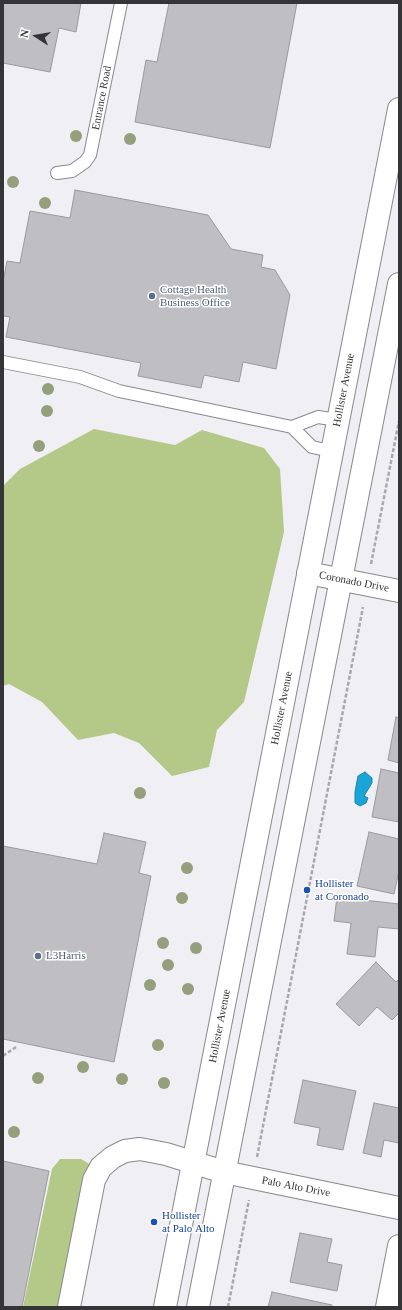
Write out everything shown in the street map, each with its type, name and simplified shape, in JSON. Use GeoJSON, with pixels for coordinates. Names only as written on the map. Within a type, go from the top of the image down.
{"type":"FeatureCollection","features":[{"type":"Feature","properties":{"kind":"main road","name":"Hollister Avenue"},"geometry":{"type":"LineString","coordinates":[[165,1307],[399,109]]}},
{"type":"Feature","properties":{"kind":"main road"},"geometry":{"type":"LineString","coordinates":[[198,1307],[399,284]]}},
{"type":"Feature","properties":{"kind":"main road","name":"Coronado Drive"},"geometry":{"type":"LineString","coordinates":[[308,573],[399,591]]}},
{"type":"Feature","properties":{"kind":"main road","name":"Palo Alto Drive"},"geometry":{"type":"LineString","coordinates":[[69,1307],[94,1180],[101,1167],[113,1156],[125,1151],[140,1150],[175,1156],[224,1172],[399,1208]]}},
{"type":"Feature","properties":{"kind":"main road"},"geometry":{"type":"LineString","coordinates":[[387,1307],[399,1246]]}},
{"type":"Feature","properties":{"kind":"lane","name":"Entrance Road"},"geometry":{"type":"LineString","coordinates":[[57,173],[72,171],[85,162],[90,155],[121,3]]}},
{"type":"Feature","properties":{"kind":"lane"},"geometry":{"type":"LineString","coordinates":[[3,362],[80,377],[119,391],[292,427],[318,417],[338,420]]}},
{"type":"Feature","properties":{"kind":"lane"},"geometry":{"type":"LineString","coordinates":[[292,427],[312,447],[331,451]]}},
{"type":"Feature","properties":{"kind":"path"},"geometry":{"type":"LineString","coordinates":[[370,569],[399,420]]}},
{"type":"Feature","properties":{"kind":"path"},"geometry":{"type":"LineString","coordinates":[[255,1164],[364,604]]}},
{"type":"Feature","properties":{"kind":"path"},"geometry":{"type":"LineString","coordinates":[[3,1056],[16,1047]]}},
{"type":"Feature","properties":{"kind":"path"},"geometry":{"type":"LineString","coordinates":[[228,1307],[250,1196]]}},
{"type":"Feature","properties":{"kind":"green space"},"geometry":{"type":"Polygon","coordinates":[[[94,429],[175,445],[202,430],[264,448],[280,469],[284,532],[244,702],[217,730],[209,767],[172,776],[139,743],[114,733],[78,740],[42,702],[9,684],[3,686],[3,486],[20,469],[94,429]]]}},
{"type":"Feature","properties":{"kind":"green space"},"geometry":{"type":"Polygon","coordinates":[[[60,1159],[81,1159],[91,1165],[68,1307],[23,1307],[52,1169],[60,1159]]]}},
{"type":"Feature","properties":{"kind":"water"},"geometry":{"type":"Polygon","coordinates":[[[365,772],[372,778],[372,783],[364,796],[368,798],[366,803],[360,806],[355,803],[355,792],[358,776],[365,772]]]}},
{"type":"Feature","properties":{"kind":"building"},"geometry":{"type":"Polygon","coordinates":[[[3,3],[81,3],[76,32],[59,28],[50,72],[3,63],[3,3]]]}},
{"type":"Feature","properties":{"kind":"building"},"geometry":{"type":"Polygon","coordinates":[[[169,3],[297,3],[270,148],[135,122],[146,60],[157,62],[169,3]]]}},
{"type":"Feature","properties":{"kind":"building"},"geometry":{"type":"Polygon","coordinates":[[[75,190],[208,215],[231,249],[263,255],[261,267],[275,270],[290,295],[276,369],[243,362],[239,382],[204,375],[201,388],[138,376],[141,363],[6,337],[10,317],[3,316],[3,282],[7,261],[20,263],[30,211],[70,218],[75,190]]]}},
{"type":"Feature","properties":{"kind":"building"},"geometry":{"type":"Polygon","coordinates":[[[396,717],[399,718],[399,763],[388,760],[396,717]]]}},
{"type":"Feature","properties":{"kind":"building"},"geometry":{"type":"Polygon","coordinates":[[[381,769],[399,773],[399,822],[372,817],[381,769]]]}},
{"type":"Feature","properties":{"kind":"building"},"geometry":{"type":"Polygon","coordinates":[[[369,832],[399,839],[399,871],[394,894],[357,886],[369,832]]]}},
{"type":"Feature","properties":{"kind":"building"},"geometry":{"type":"Polygon","coordinates":[[[104,833],[146,842],[139,873],[151,876],[114,1062],[3,1039],[3,846],[97,864],[104,833]]]}},
{"type":"Feature","properties":{"kind":"building"},"geometry":{"type":"Polygon","coordinates":[[[337,897],[399,904],[399,929],[378,927],[375,957],[347,954],[351,923],[334,921],[337,897]]]}},
{"type":"Feature","properties":{"kind":"building"},"geometry":{"type":"Polygon","coordinates":[[[376,962],[396,982],[399,979],[399,1013],[392,1020],[377,1007],[359,1026],[336,1004],[376,962]]]}},
{"type":"Feature","properties":{"kind":"building"},"geometry":{"type":"Polygon","coordinates":[[[303,1080],[356,1091],[343,1150],[317,1145],[320,1128],[294,1123],[303,1080]]]}},
{"type":"Feature","properties":{"kind":"building"},"geometry":{"type":"Polygon","coordinates":[[[374,1103],[399,1108],[399,1143],[384,1140],[381,1157],[363,1153],[374,1103]]]}},
{"type":"Feature","properties":{"kind":"building"},"geometry":{"type":"Polygon","coordinates":[[[3,1161],[49,1171],[22,1307],[3,1307],[3,1161]]]}},
{"type":"Feature","properties":{"kind":"building"},"geometry":{"type":"Polygon","coordinates":[[[300,1233],[332,1239],[327,1262],[342,1265],[337,1291],[290,1282],[300,1233]]]}},
{"type":"Feature","properties":{"kind":"building"},"geometry":{"type":"Polygon","coordinates":[[[272,1292],[332,1305],[332,1307],[268,1307],[272,1292]]]}},
{"type":"Feature","properties":{"kind":"place","name":"Cottage Health Business Office"},"geometry":{"type":"Point","coordinates":[152,296]}},
{"type":"Feature","properties":{"kind":"place","name":"Hollister at Coronado"},"geometry":{"type":"Point","coordinates":[307,890]}},
{"type":"Feature","properties":{"kind":"place","name":"L3Harris"},"geometry":{"type":"Point","coordinates":[38,956]}},
{"type":"Feature","properties":{"kind":"place","name":"Hollister at Palo Alto"},"geometry":{"type":"Point","coordinates":[154,1222]}}]}
